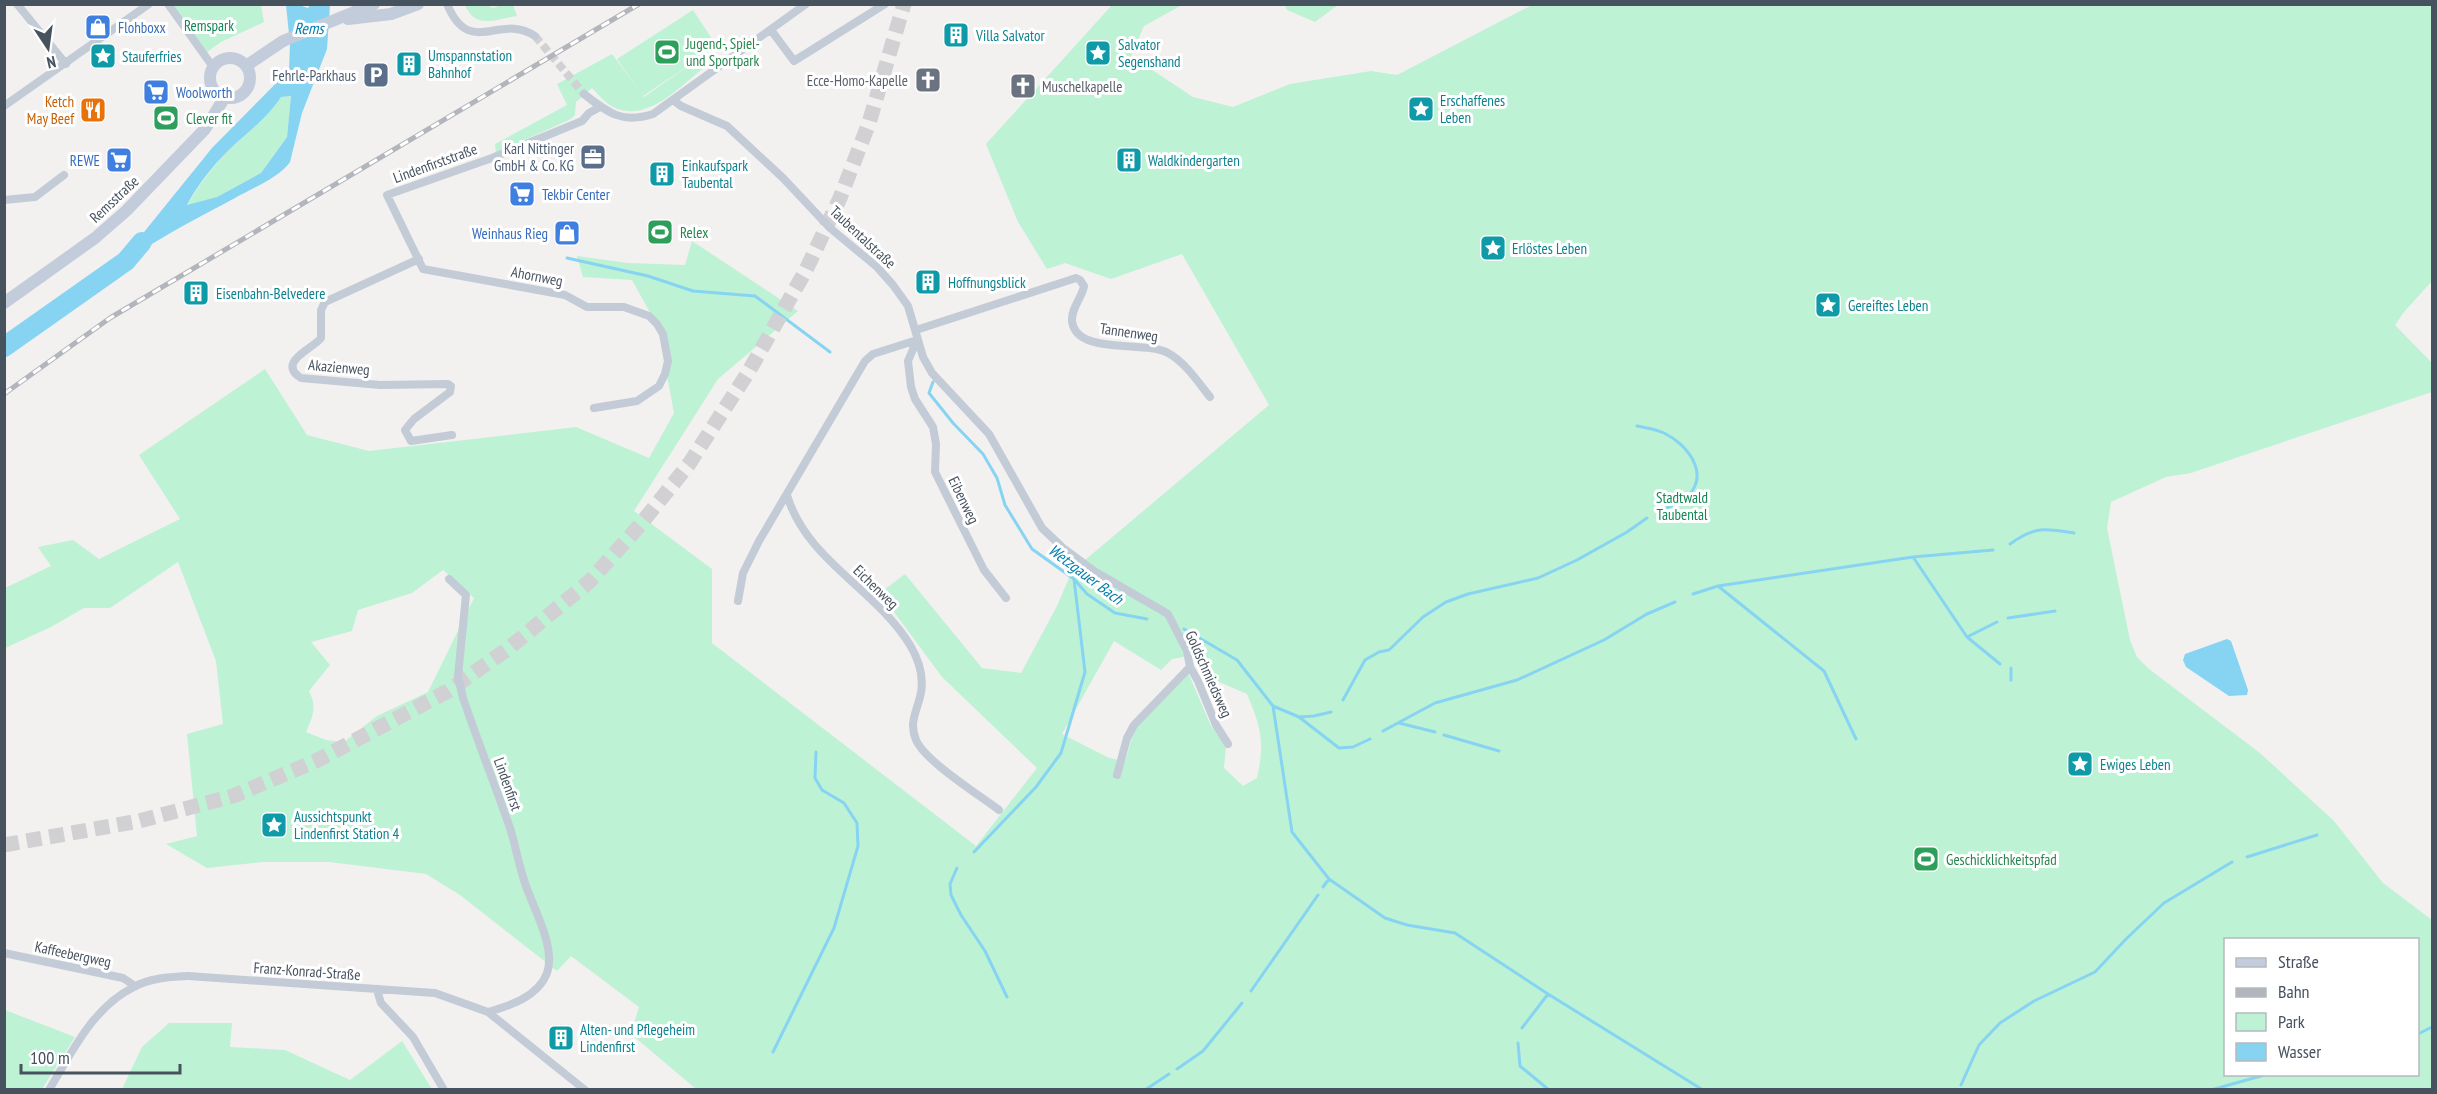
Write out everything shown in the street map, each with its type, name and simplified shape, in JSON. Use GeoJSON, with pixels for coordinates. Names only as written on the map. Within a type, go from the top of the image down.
{"type":"FeatureCollection","features":[{"type":"Feature","properties":{"kind":"main road"},"geometry":{"type":"LineString","coordinates":[[246,66],[283,41],[374,4]]}},
{"type":"Feature","properties":{"kind":"main road"},"geometry":{"type":"LineString","coordinates":[[337,20],[391,14],[418,4]]}},
{"type":"Feature","properties":{"kind":"main road"},"geometry":{"type":"LineString","coordinates":[[230,58],[246,66],[249,73],[248,86],[238,96],[225,98],[219,95],[211,85],[213,67],[218,62],[230,58]]}},
{"type":"Feature","properties":{"kind":"main road","name":"Remsstraße"},"geometry":{"type":"LineString","coordinates":[[4,303],[95,238],[126,211],[206,129],[225,98]]}},
{"type":"Feature","properties":{"kind":"street"},"geometry":{"type":"LineString","coordinates":[[17,4],[66,64]]}},
{"type":"Feature","properties":{"kind":"street"},"geometry":{"type":"LineString","coordinates":[[4,106],[149,4]]}},
{"type":"Feature","properties":{"kind":"street"},"geometry":{"type":"LineString","coordinates":[[168,4],[213,67]]}},
{"type":"Feature","properties":{"kind":"street"},"geometry":{"type":"LineString","coordinates":[[447,4],[460,27],[470,32],[481,33],[513,27],[526,30],[535,36]]}},
{"type":"Feature","properties":{"kind":"street"},"geometry":{"type":"LineString","coordinates":[[584,94],[600,107],[620,118],[637,119],[653,114],[806,4]]}},
{"type":"Feature","properties":{"kind":"street"},"geometry":{"type":"LineString","coordinates":[[771,30],[794,61],[885,4]]}},
{"type":"Feature","properties":{"kind":"street","name":"Taubentalstraße"},"geometry":{"type":"LineString","coordinates":[[673,100],[681,106],[727,126],[783,178],[831,228],[877,267],[908,306],[923,357],[932,373],[989,434],[1036,519],[1052,538],[1094,571],[1168,614]]}},
{"type":"Feature","properties":{"kind":"street","name":"Lindenfirststraße"},"geometry":{"type":"LineString","coordinates":[[419,259],[387,195],[492,158],[582,121],[589,112],[600,107]]}},
{"type":"Feature","properties":{"kind":"street"},"geometry":{"type":"LineString","coordinates":[[4,200],[35,197],[64,175]]}},
{"type":"Feature","properties":{"kind":"street","name":"Ahornweg"},"geometry":{"type":"LineString","coordinates":[[419,259],[423,269],[565,295],[587,307],[624,307],[648,316],[663,334],[668,361],[659,386],[637,400],[594,408]]}},
{"type":"Feature","properties":{"kind":"street","name":"Akazienweg"},"geometry":{"type":"LineString","coordinates":[[419,259],[325,302],[321,310],[321,338],[296,357],[293,364],[295,373],[301,378],[380,384],[448,384],[451,386],[450,392],[414,419],[405,430],[411,441],[452,435]]}},
{"type":"Feature","properties":{"kind":"street","name":"Tannenweg"},"geometry":{"type":"LineString","coordinates":[[916,330],[1076,278],[1084,286],[1072,313],[1072,323],[1076,331],[1099,344],[1154,347],[1167,351],[1210,397]]}},
{"type":"Feature","properties":{"kind":"street"},"geometry":{"type":"LineString","coordinates":[[738,601],[743,573],[759,541],[865,361],[873,354],[917,340]]}},
{"type":"Feature","properties":{"kind":"street","name":"Eibenweg"},"geometry":{"type":"LineString","coordinates":[[917,340],[908,361],[911,387],[915,399],[933,427],[936,444],[935,471],[984,570],[1006,598]]}},
{"type":"Feature","properties":{"kind":"street","name":"Eichenweg"},"geometry":{"type":"LineString","coordinates":[[787,495],[792,512],[830,562],[884,609],[919,662],[923,680],[921,696],[911,720],[915,739],[924,753],[999,810]]}},
{"type":"Feature","properties":{"kind":"street","name":"Lindenfirst"},"geometry":{"type":"LineString","coordinates":[[449,579],[466,595],[459,657],[460,687],[511,830],[526,888],[535,904],[550,961],[543,979],[531,993],[513,1005],[488,1012]]}},
{"type":"Feature","properties":{"kind":"street","name":"Goldschmiedsweg"},"geometry":{"type":"LineString","coordinates":[[1168,614],[1187,651],[1190,667],[1216,725],[1228,744]]}},
{"type":"Feature","properties":{"kind":"street"},"geometry":{"type":"LineString","coordinates":[[1118,775],[1127,738],[1134,725],[1190,667]]}},
{"type":"Feature","properties":{"kind":"street","name":"Kaffeebergweg"},"geometry":{"type":"LineString","coordinates":[[4,953],[123,978],[135,986]]}},
{"type":"Feature","properties":{"kind":"street","name":"Franz-Konrad-Straße"},"geometry":{"type":"LineString","coordinates":[[49,1089],[84,1032],[111,1002],[135,986],[159,979],[188,976],[435,993],[488,1012],[585,1089]]}},
{"type":"Feature","properties":{"kind":"street"},"geometry":{"type":"LineString","coordinates":[[377,990],[381,1004],[413,1037],[444,1089]]}},
{"type":"Feature","properties":{"kind":"green space"},"geometry":{"type":"Polygon","coordinates":[[[1285,4],[1338,5],[1315,22],[1287,10],[1285,4]]]}},
{"type":"Feature","properties":{"kind":"green space","name":"Remspark"},"geometry":{"type":"Polygon","coordinates":[[[173,5],[261,5],[264,22],[221,42],[203,55],[173,5]]]}},
{"type":"Feature","properties":{"kind":"green space"},"geometry":{"type":"Polygon","coordinates":[[[465,5],[487,5],[493,8],[513,5],[517,16],[480,20],[469,13],[465,5]]]}},
{"type":"Feature","properties":{"kind":"green space","name":"Stadtwald Taubental"},"geometry":{"type":"Polygon","coordinates":[[[1112,5],[1182,5],[1144,26],[1131,56],[1193,97],[1233,107],[1290,84],[1371,71],[1397,75],[1532,5],[2432,5],[2432,281],[2395,325],[2432,363],[2432,392],[2191,473],[2166,477],[2111,502],[2107,528],[2130,640],[2137,657],[2149,669],[2260,753],[2334,821],[2383,883],[2432,920],[2432,1089],[696,1089],[631,1034],[639,1007],[571,956],[557,971],[460,895],[426,874],[329,862],[263,862],[207,868],[166,844],[197,836],[187,734],[223,724],[216,661],[178,562],[110,608],[84,608],[51,627],[5,648],[5,588],[51,566],[38,547],[73,540],[99,559],[180,519],[139,455],[265,369],[307,435],[369,451],[576,427],[649,458],[674,413],[658,327],[632,280],[583,277],[577,256],[628,263],[685,265],[692,241],[798,311],[718,379],[634,511],[712,569],[712,643],[976,846],[1037,768],[942,677],[880,593],[905,574],[982,668],[1021,673],[1057,606],[1072,571],[1269,405],[1182,254],[1111,279],[1065,263],[1047,269],[1018,222],[986,144],[1112,5]],[[443,570],[412,593],[358,610],[352,631],[311,642],[330,665],[309,691],[313,702],[313,712],[306,732],[326,740],[344,742],[377,716],[428,692],[474,598],[443,570]],[[1114,641],[1062,734],[1107,757],[1125,762],[1135,727],[1187,670],[1210,724],[1226,747],[1224,768],[1243,786],[1257,778],[1261,754],[1260,735],[1256,716],[1247,694],[1210,678],[1195,655],[1172,659],[1161,670],[1114,641]]]}},
{"type":"Feature","properties":{"kind":"green space"},"geometry":{"type":"Polygon","coordinates":[[[693,10],[716,45],[700,56],[706,66],[675,92],[651,107],[626,111],[604,101],[592,88],[576,102],[575,115],[571,119],[496,153],[495,144],[567,105],[557,84],[612,54],[639,90],[617,59],[693,10]],[[695,61],[643,96],[644,97],[695,61]]]}},
{"type":"Feature","properties":{"kind":"green space"},"geometry":{"type":"Polygon","coordinates":[[[291,96],[287,137],[261,173],[217,197],[187,206],[223,156],[263,119],[281,97],[291,96]]]}},
{"type":"Feature","properties":{"kind":"green space"},"geometry":{"type":"Polygon","coordinates":[[[5,1010],[75,1037],[42,1089],[5,1089],[5,1010]]]}},
{"type":"Feature","properties":{"kind":"green space"},"geometry":{"type":"Polygon","coordinates":[[[169,1023],[232,1023],[230,1047],[285,1050],[350,1080],[402,1041],[432,1089],[122,1089],[142,1047],[169,1023]]]}},
{"type":"Feature","properties":{"kind":"water","name":"Rems"},"geometry":{"type":"Polygon","coordinates":[[[286,5],[308,8],[310,5],[330,5],[327,49],[302,113],[290,162],[272,178],[166,236],[126,261],[140,237],[212,148],[289,70],[290,44],[286,5]],[[291,96],[281,97],[263,119],[223,156],[200,183],[187,205],[217,197],[261,173],[287,137],[291,96]]]}},
{"type":"Feature","properties":{"kind":"water"},"geometry":{"type":"Polygon","coordinates":[[[2227,639],[2231,641],[2248,690],[2247,695],[2229,696],[2186,667],[2183,660],[2185,654],[2227,639]]]}},
{"type":"Feature","properties":{"kind":"waterway","name":"Rems"},"geometry":{"type":"LineString","coordinates":[[4,347],[126,261],[142,242]]}},
{"type":"Feature","properties":{"kind":"waterway"},"geometry":{"type":"LineString","coordinates":[[567,258],[648,276],[693,291],[755,296],[830,352]]}},
{"type":"Feature","properties":{"kind":"waterway","name":"Wetzgauer Bach"},"geometry":{"type":"LineString","coordinates":[[933,382],[929,393],[953,423],[983,454],[997,478],[1005,505],[1032,549],[1074,579],[1087,594],[1115,613],[1147,619]]}},
{"type":"Feature","properties":{"kind":"waterway"},"geometry":{"type":"LineString","coordinates":[[1637,426],[1658,430],[1673,438],[1688,452],[1696,470],[1697,479],[1687,497],[1662,510]]}},
{"type":"Feature","properties":{"kind":"waterway"},"geometry":{"type":"LineString","coordinates":[[1343,700],[1365,660],[1379,652],[1389,650],[1423,617],[1446,602],[1468,594],[1538,578],[1577,560],[1647,518]]}},
{"type":"Feature","properties":{"kind":"waterway"},"geometry":{"type":"LineString","coordinates":[[2010,544],[2034,531],[2055,530],[2074,533]]}},
{"type":"Feature","properties":{"kind":"waterway"},"geometry":{"type":"LineString","coordinates":[[1913,557],[1993,550]]}},
{"type":"Feature","properties":{"kind":"waterway"},"geometry":{"type":"LineString","coordinates":[[1693,594],[1718,586],[1913,557],[1967,637],[2000,664]]}},
{"type":"Feature","properties":{"kind":"waterway"},"geometry":{"type":"LineString","coordinates":[[974,852],[1036,787],[1061,753],[1085,672],[1074,579]]}},
{"type":"Feature","properties":{"kind":"waterway"},"geometry":{"type":"LineString","coordinates":[[1718,586],[1824,671],[1856,739]]}},
{"type":"Feature","properties":{"kind":"waterway"},"geometry":{"type":"LineString","coordinates":[[1383,731],[1435,703],[1517,680],[1604,640],[1647,614],[1675,602]]}},
{"type":"Feature","properties":{"kind":"waterway"},"geometry":{"type":"LineString","coordinates":[[2008,618],[2055,611]]}},
{"type":"Feature","properties":{"kind":"waterway"},"geometry":{"type":"LineString","coordinates":[[1967,637],[1997,622]]}},
{"type":"Feature","properties":{"kind":"waterway"},"geometry":{"type":"LineString","coordinates":[[1184,629],[1237,660],[1273,706],[1292,832],[1329,879],[1385,918],[1407,925],[1455,933],[1703,1090]]}},
{"type":"Feature","properties":{"kind":"waterway"},"geometry":{"type":"LineString","coordinates":[[2011,668],[2011,680]]}},
{"type":"Feature","properties":{"kind":"waterway"},"geometry":{"type":"LineString","coordinates":[[1273,706],[1299,717],[1339,748],[1353,747],[1370,739]]}},
{"type":"Feature","properties":{"kind":"waterway"},"geometry":{"type":"LineString","coordinates":[[1299,717],[1331,712]]}},
{"type":"Feature","properties":{"kind":"waterway"},"geometry":{"type":"LineString","coordinates":[[1399,723],[1435,732]]}},
{"type":"Feature","properties":{"kind":"waterway"},"geometry":{"type":"LineString","coordinates":[[1444,735],[1499,751]]}},
{"type":"Feature","properties":{"kind":"waterway"},"geometry":{"type":"LineString","coordinates":[[773,1052],[834,928],[858,846],[857,823],[844,803],[822,790],[815,778],[816,752]]}},
{"type":"Feature","properties":{"kind":"waterway"},"geometry":{"type":"LineString","coordinates":[[2247,857],[2317,835]]}},
{"type":"Feature","properties":{"kind":"waterway"},"geometry":{"type":"LineString","coordinates":[[1961,1085],[1979,1045],[2000,1023],[2034,1001],[2095,972],[2164,903],[2232,862]]}},
{"type":"Feature","properties":{"kind":"waterway"},"geometry":{"type":"LineString","coordinates":[[957,868],[950,884],[951,895],[961,915],[985,951],[1007,997]]}},
{"type":"Feature","properties":{"kind":"waterway"},"geometry":{"type":"LineString","coordinates":[[1323,887],[1329,879]]}},
{"type":"Feature","properties":{"kind":"waterway"},"geometry":{"type":"LineString","coordinates":[[1251,991],[1318,895]]}},
{"type":"Feature","properties":{"kind":"waterway"},"geometry":{"type":"LineString","coordinates":[[1522,1028],[1548,994]]}},
{"type":"Feature","properties":{"kind":"waterway"},"geometry":{"type":"LineString","coordinates":[[1177,1069],[1203,1051],[1242,1003]]}},
{"type":"Feature","properties":{"kind":"waterway"},"geometry":{"type":"LineString","coordinates":[[2420,1033],[2432,1027]]}},
{"type":"Feature","properties":{"kind":"waterway"},"geometry":{"type":"LineString","coordinates":[[1518,1043],[1520,1066],[1549,1090]]}},
{"type":"Feature","properties":{"kind":"waterway"},"geometry":{"type":"LineString","coordinates":[[1145,1090],[1169,1074]]}},
{"type":"Feature","properties":{"kind":"waterway"},"geometry":{"type":"LineString","coordinates":[[2211,1090],[2261,1076]]}},
{"type":"Feature","properties":{"kind":"tunnel"},"geometry":{"type":"LineString","coordinates":[[4,845],[139,821],[233,796],[316,761],[448,691],[509,648],[590,581],[640,525],[689,464],[749,371],[806,270],[840,198],[869,123],[904,4]]}},
{"type":"Feature","properties":{"kind":"tunnel"},"geometry":{"type":"LineString","coordinates":[[535,36],[584,94]]}},
{"type":"Feature","properties":{"kind":"railway"},"geometry":{"type":"LineString","coordinates":[[4,394],[110,318],[639,4]]}},
{"type":"Feature","properties":{"kind":"place","name":"Flohboxx"},"geometry":{"type":"Point","coordinates":[98,27]}},
{"type":"Feature","properties":{"kind":"place","name":"Villa Salvator"},"geometry":{"type":"Point","coordinates":[956,35]}},
{"type":"Feature","properties":{"kind":"place","name":"Jugend-, Spiel- und Sportpark"},"geometry":{"type":"Point","coordinates":[667,52]}},
{"type":"Feature","properties":{"kind":"place","name":"Salvator Segenshand"},"geometry":{"type":"Point","coordinates":[1098,53]}},
{"type":"Feature","properties":{"kind":"place","name":"Stauferfries"},"geometry":{"type":"Point","coordinates":[103,56]}},
{"type":"Feature","properties":{"kind":"place","name":"Umspannstation Bahnhof"},"geometry":{"type":"Point","coordinates":[409,64]}},
{"type":"Feature","properties":{"kind":"place","name":"Fehrle-Parkhaus"},"geometry":{"type":"Point","coordinates":[376,75]}},
{"type":"Feature","properties":{"kind":"place","name":"Ecce-Homo-Kapelle"},"geometry":{"type":"Point","coordinates":[928,80]}},
{"type":"Feature","properties":{"kind":"place","name":"Muschelkapelle"},"geometry":{"type":"Point","coordinates":[1023,86]}},
{"type":"Feature","properties":{"kind":"place","name":"Woolworth"},"geometry":{"type":"Point","coordinates":[156,92]}},
{"type":"Feature","properties":{"kind":"place","name":"Erschaffenes Leben"},"geometry":{"type":"Point","coordinates":[1421,109]}},
{"type":"Feature","properties":{"kind":"place","name":"Ketch May Beef"},"geometry":{"type":"Point","coordinates":[93,110]}},
{"type":"Feature","properties":{"kind":"place","name":"Clever fit"},"geometry":{"type":"Point","coordinates":[166,118]}},
{"type":"Feature","properties":{"kind":"place","name":"Karl Nittinger GmbH & Co. KG"},"geometry":{"type":"Point","coordinates":[593,157]}},
{"type":"Feature","properties":{"kind":"place","name":"REWE"},"geometry":{"type":"Point","coordinates":[119,160]}},
{"type":"Feature","properties":{"kind":"place","name":"Waldkindergarten"},"geometry":{"type":"Point","coordinates":[1129,160]}},
{"type":"Feature","properties":{"kind":"place","name":"Einkaufspark Taubental"},"geometry":{"type":"Point","coordinates":[662,174]}},
{"type":"Feature","properties":{"kind":"place","name":"Tekbir Center"},"geometry":{"type":"Point","coordinates":[522,194]}},
{"type":"Feature","properties":{"kind":"place","name":"Relex"},"geometry":{"type":"Point","coordinates":[660,232]}},
{"type":"Feature","properties":{"kind":"place","name":"Weinhaus Rieg"},"geometry":{"type":"Point","coordinates":[567,233]}},
{"type":"Feature","properties":{"kind":"place","name":"Erlöstes Leben"},"geometry":{"type":"Point","coordinates":[1493,248]}},
{"type":"Feature","properties":{"kind":"place","name":"Hoffnungsblick"},"geometry":{"type":"Point","coordinates":[928,282]}},
{"type":"Feature","properties":{"kind":"place","name":"Eisenbahn-Belvedere"},"geometry":{"type":"Point","coordinates":[196,293]}},
{"type":"Feature","properties":{"kind":"place","name":"Gereiftes Leben"},"geometry":{"type":"Point","coordinates":[1828,305]}},
{"type":"Feature","properties":{"kind":"place","name":"Ewiges Leben"},"geometry":{"type":"Point","coordinates":[2080,764]}},
{"type":"Feature","properties":{"kind":"place","name":"Aussichtspunkt Lindenfirst Station 4"},"geometry":{"type":"Point","coordinates":[274,825]}},
{"type":"Feature","properties":{"kind":"place","name":"Geschicklichkeitspfad"},"geometry":{"type":"Point","coordinates":[1926,859]}},
{"type":"Feature","properties":{"kind":"place","name":"Alten- und Pflegeheim Lindenfirst"},"geometry":{"type":"Point","coordinates":[561,1038]}}]}
